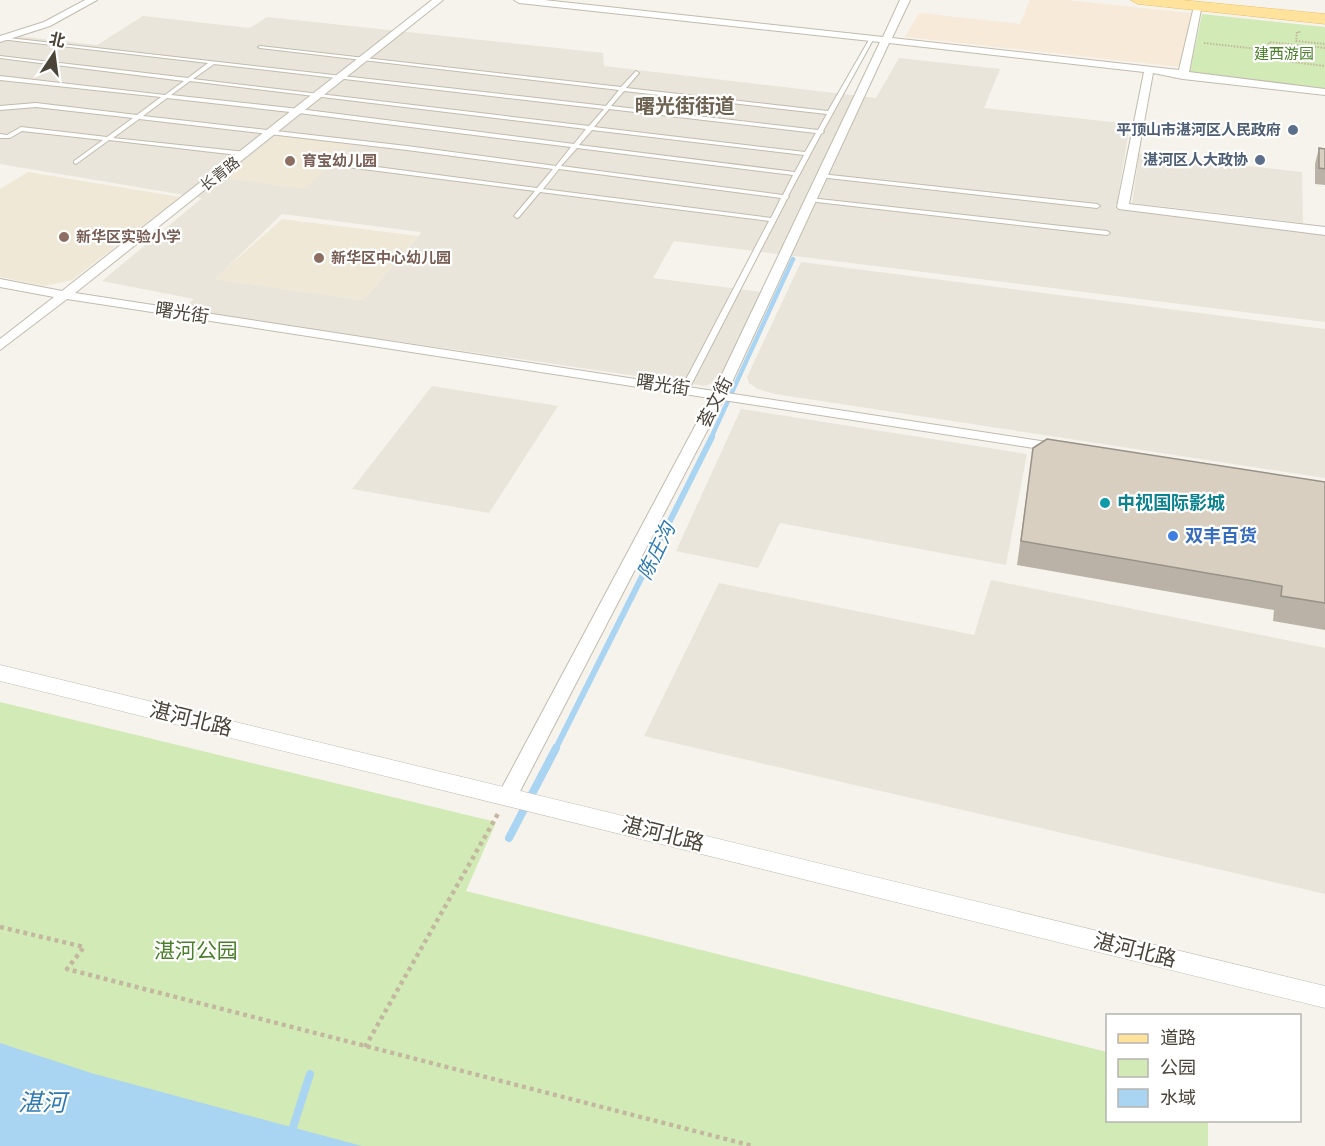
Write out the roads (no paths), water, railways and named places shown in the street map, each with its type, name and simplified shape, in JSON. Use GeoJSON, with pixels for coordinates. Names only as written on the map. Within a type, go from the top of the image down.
{"type":"FeatureCollection","features":[{"type":"Feature","properties":{"kind":"main road"},"geometry":{"type":"LineString","coordinates":[[1138,0],[1325,20]]}},
{"type":"Feature","properties":{"kind":"main road"},"geometry":{"type":"LineString","coordinates":[[1217,0],[1325,11]]}},
{"type":"Feature","properties":{"kind":"street"},"geometry":{"type":"LineString","coordinates":[[1,38],[47,24],[92,0]]}},
{"type":"Feature","properties":{"kind":"street","name":"长青路"},"geometry":{"type":"LineString","coordinates":[[0,346],[246,154],[319,93],[438,0]]}},
{"type":"Feature","properties":{"kind":"street"},"geometry":{"type":"LineString","coordinates":[[519,0],[878,39],[1325,92]]}},
{"type":"Feature","properties":{"kind":"street","name":"荟文街"},"geometry":{"type":"LineString","coordinates":[[524,799],[724,395],[821,176],[878,39],[905,0]]}},
{"type":"Feature","properties":{"kind":"street"},"geometry":{"type":"LineString","coordinates":[[1183,76],[1198,6]]}},
{"type":"Feature","properties":{"kind":"street"},"geometry":{"type":"LineString","coordinates":[[1149,70],[1123,207],[1325,231]]}},
{"type":"Feature","properties":{"kind":"street","name":"曙光街"},"geometry":{"type":"LineString","coordinates":[[0,283],[64,295],[1081,451]]}},
{"type":"Feature","properties":{"kind":"street","name":"湛河北路"},"geometry":{"type":"LineString","coordinates":[[0,673],[524,799],[1325,997]]}},
{"type":"Feature","properties":{"kind":"lane"},"geometry":{"type":"LineString","coordinates":[[1,38],[821,132]]}},
{"type":"Feature","properties":{"kind":"lane"},"geometry":{"type":"LineString","coordinates":[[685,389],[807,154],[878,39]]}},
{"type":"Feature","properties":{"kind":"lane"},"geometry":{"type":"LineString","coordinates":[[260,47],[831,113]]}},
{"type":"Feature","properties":{"kind":"lane"},"geometry":{"type":"LineString","coordinates":[[0,57],[319,93],[807,154]]}},
{"type":"Feature","properties":{"kind":"lane"},"geometry":{"type":"LineString","coordinates":[[76,162],[213,62]]}},
{"type":"Feature","properties":{"kind":"lane"},"geometry":{"type":"LineString","coordinates":[[517,216],[636,74]]}},
{"type":"Feature","properties":{"kind":"lane"},"geometry":{"type":"LineString","coordinates":[[0,78],[298,111],[797,174]]}},
{"type":"Feature","properties":{"kind":"lane"},"geometry":{"type":"LineString","coordinates":[[0,108],[36,105],[273,132],[786,197]]}},
{"type":"Feature","properties":{"kind":"lane"},"geometry":{"type":"LineString","coordinates":[[0,136],[8,137],[21,129],[246,154]]}},
{"type":"Feature","properties":{"kind":"lane"},"geometry":{"type":"LineString","coordinates":[[339,164],[773,220]]}},
{"type":"Feature","properties":{"kind":"lane"},"geometry":{"type":"LineString","coordinates":[[821,176],[1097,206]]}},
{"type":"Feature","properties":{"kind":"lane"},"geometry":{"type":"LineString","coordinates":[[810,200],[1107,233]]}},
{"type":"Feature","properties":{"kind":"water","name":"湛河"},"geometry":{"type":"Polygon","coordinates":[[[0,1043],[91,1073],[362,1146],[0,1146],[0,1043]]]}},
{"type":"Feature","properties":{"kind":"waterway","name":"陈庄沟"},"geometry":{"type":"LineString","coordinates":[[711,438],[793,259]]}},
{"type":"Feature","properties":{"kind":"waterway","name":"陈庄沟"},"geometry":{"type":"LineString","coordinates":[[555,750],[712,437]]}},
{"type":"Feature","properties":{"kind":"waterway","name":"陈庄沟"},"geometry":{"type":"LineString","coordinates":[[509,838],[556,748]]}},
{"type":"Feature","properties":{"kind":"waterway","name":"陈庄沟"},"geometry":{"type":"LineString","coordinates":[[287,1146],[310,1074]]}},
{"type":"Feature","properties":{"kind":"place","name":"平顶山市湛河区人民政府"},"geometry":{"type":"Point","coordinates":[1293,130]}},
{"type":"Feature","properties":{"kind":"place","name":"湛河区人大政协"},"geometry":{"type":"Point","coordinates":[1260,160]}},
{"type":"Feature","properties":{"kind":"place","name":"育宝幼儿园"},"geometry":{"type":"Point","coordinates":[290,161]}},
{"type":"Feature","properties":{"kind":"place","name":"新华区实验小学"},"geometry":{"type":"Point","coordinates":[64,237]}},
{"type":"Feature","properties":{"kind":"place","name":"新华区中心幼儿园"},"geometry":{"type":"Point","coordinates":[319,258]}},
{"type":"Feature","properties":{"kind":"place","name":"中视国际影城"},"geometry":{"type":"Point","coordinates":[1105,503]}},
{"type":"Feature","properties":{"kind":"place","name":"双丰百货"},"geometry":{"type":"Point","coordinates":[1173,536]}},
{"type":"Feature","properties":{"kind":"district","name":"曙光街街道"},"geometry":{"type":"Point","coordinates":[685,106]}},
{"type":"Feature","properties":{"kind":"park label","name":"建西游园"},"geometry":{"type":"Point","coordinates":[1284,54]}},
{"type":"Feature","properties":{"kind":"park label","name":"湛河公园"},"geometry":{"type":"Point","coordinates":[196,951]}}]}
